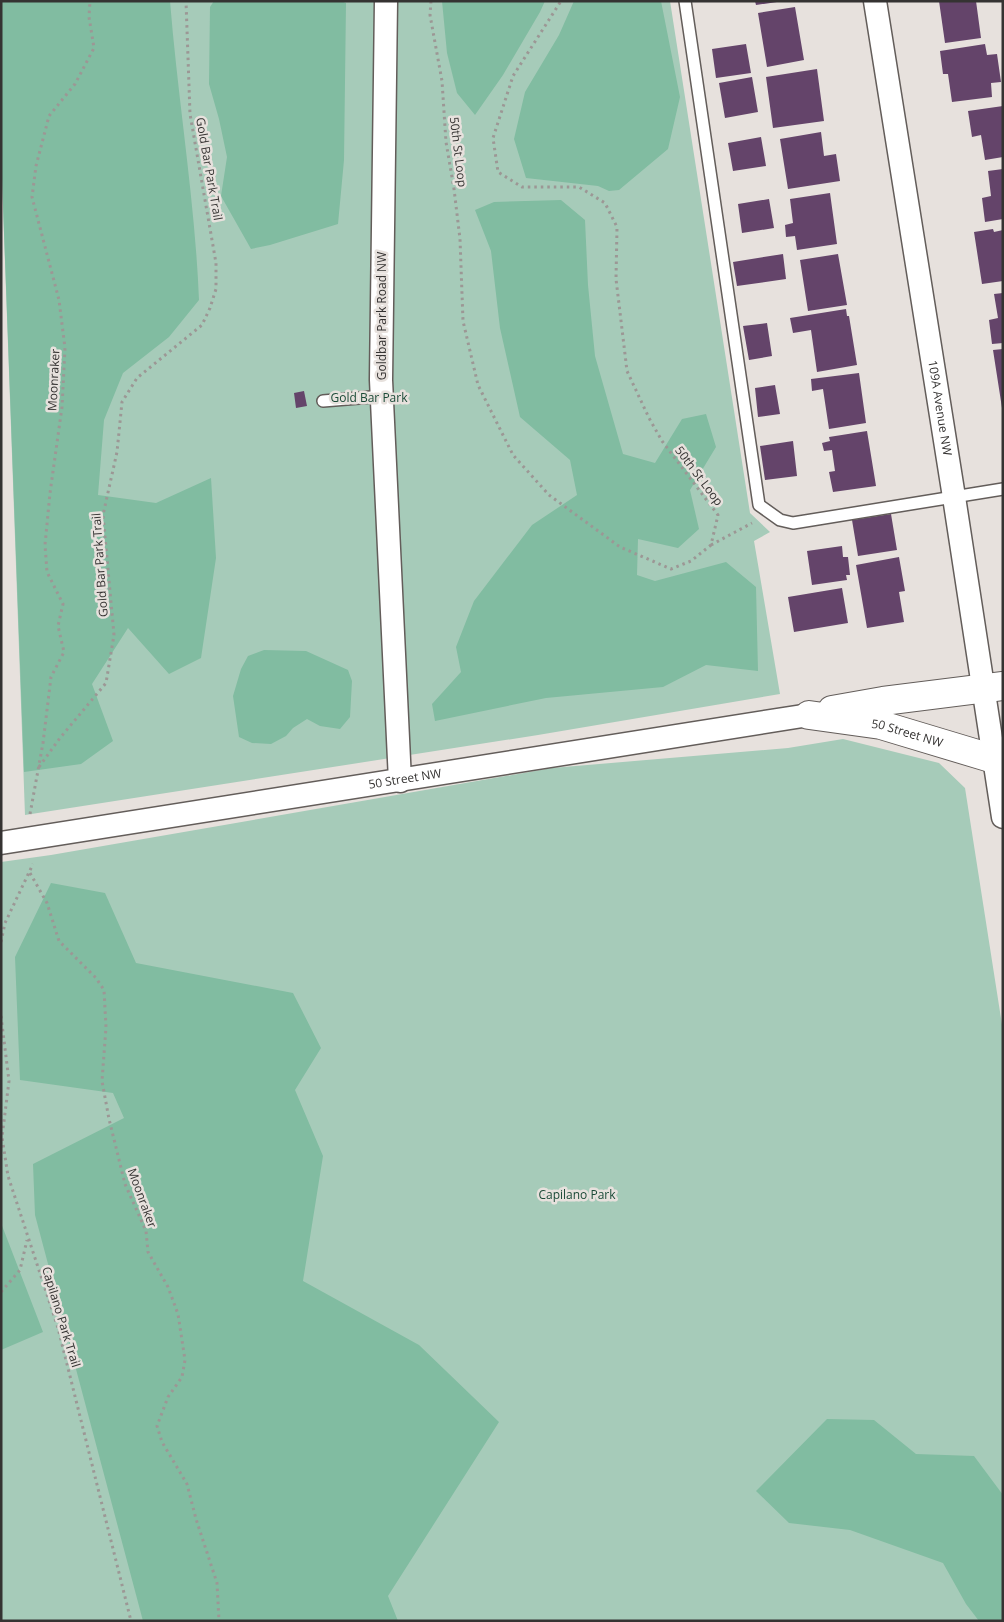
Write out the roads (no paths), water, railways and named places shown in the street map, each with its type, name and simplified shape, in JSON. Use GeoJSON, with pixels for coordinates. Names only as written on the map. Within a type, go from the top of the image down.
{"type":"FeatureCollection","features":[{"type":"Feature","properties":{"kind":"street","name":"Goldbar Park Road NW"},"geometry":{"type":"LineString","coordinates":[[386,1],[382,396],[400,780]]}},
{"type":"Feature","properties":{"kind":"street","name":"109A Avenue NW"},"geometry":{"type":"LineString","coordinates":[[875,1],[954,497],[993,687],[1003,816]]}},
{"type":"Feature","properties":{"kind":"street","name":"50 Street NW"},"geometry":{"type":"LineString","coordinates":[[1,843],[809,715],[883,701],[993,687]]}},
{"type":"Feature","properties":{"kind":"street","name":"50 Street NW"},"geometry":{"type":"LineString","coordinates":[[809,715],[881,725],[999,759]]}},
{"type":"Feature","properties":{"kind":"lane"},"geometry":{"type":"LineString","coordinates":[[685,1],[759,506],[780,520],[793,523],[1003,489]]}},
{"type":"Feature","properties":{"kind":"lane"},"geometry":{"type":"LineString","coordinates":[[323,401],[382,396]]}},
{"type":"Feature","properties":{"kind":"park label","name":"Gold Bar Park"},"geometry":{"type":"Point","coordinates":[369,398]}},
{"type":"Feature","properties":{"kind":"park label","name":"Capilano Park"},"geometry":{"type":"Point","coordinates":[577,1195]}}]}
